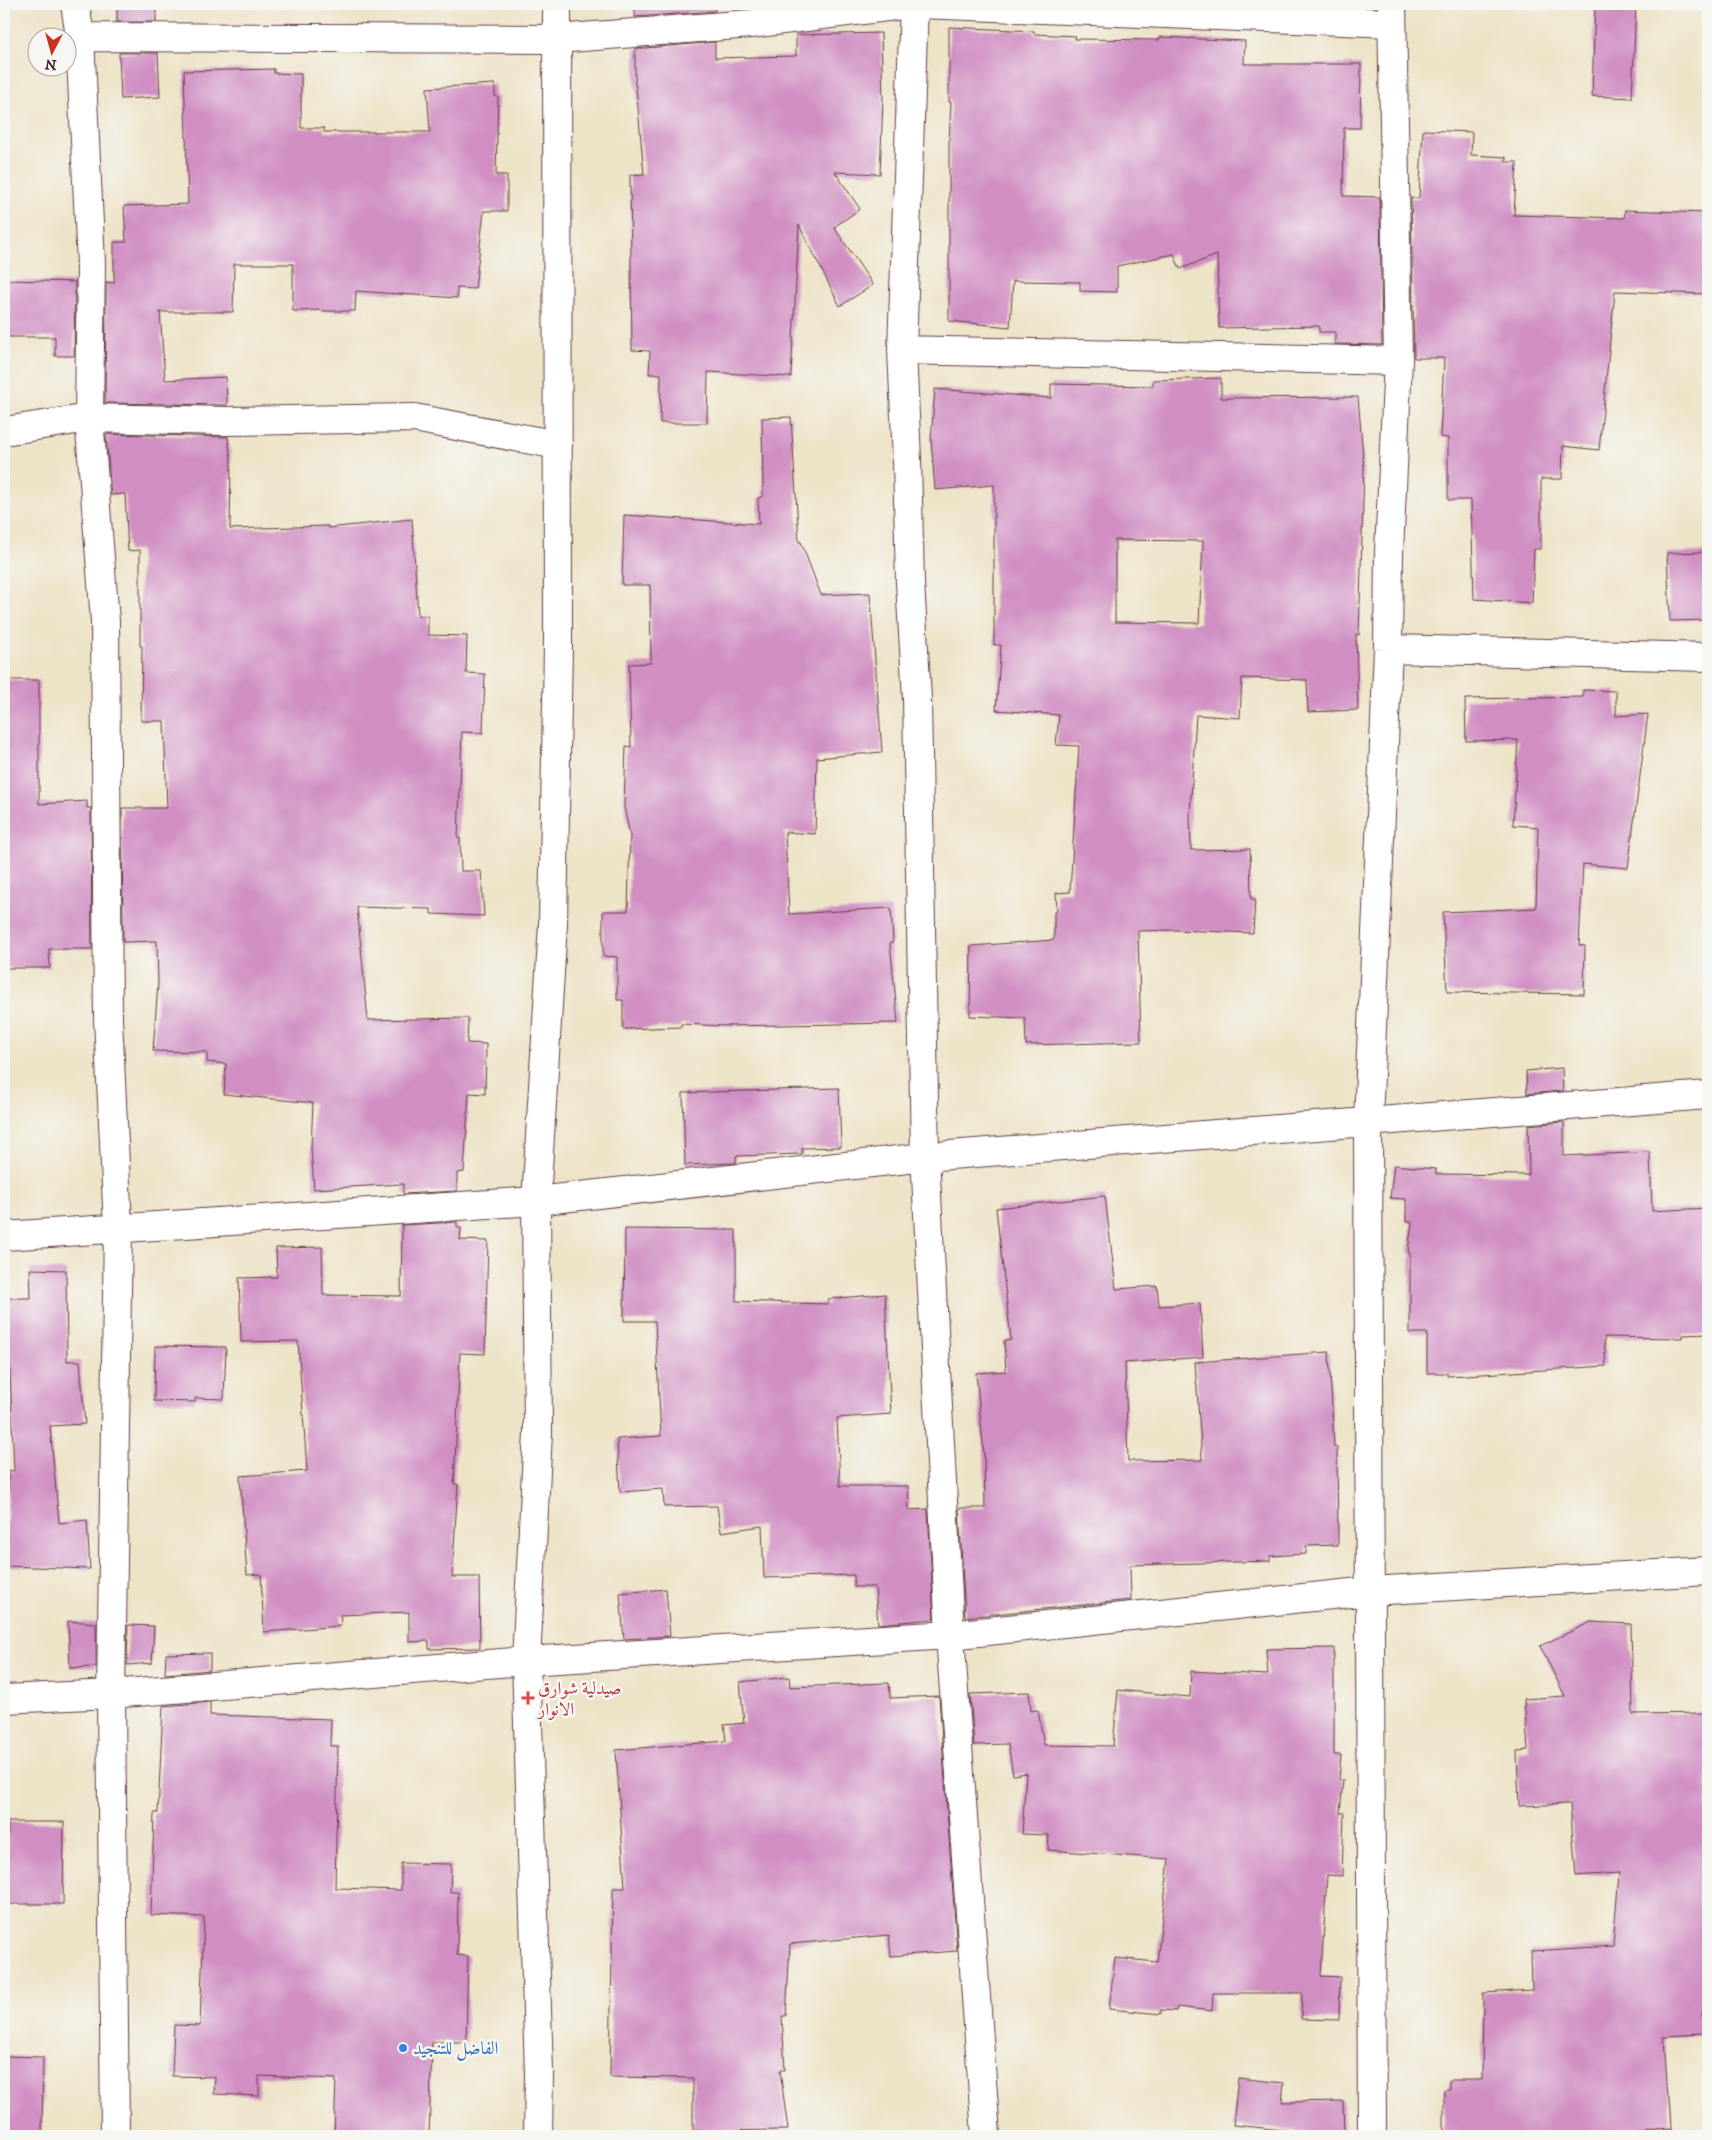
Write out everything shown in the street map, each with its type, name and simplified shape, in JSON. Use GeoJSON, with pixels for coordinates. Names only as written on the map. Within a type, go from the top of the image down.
{"type":"FeatureCollection","features":[{"type":"Feature","properties":{"kind":"street"},"geometry":{"type":"LineString","coordinates":[[75,4],[80,37],[91,264],[89,418],[105,621],[108,1018],[118,1227],[111,1694],[115,2136]]}},
{"type":"Feature","properties":{"kind":"street"},"geometry":{"type":"LineString","coordinates":[[538,2136],[538,2063],[526,1661],[538,1433],[536,1201],[553,924],[558,646],[557,4]]}},
{"type":"Feature","properties":{"kind":"street"},"geometry":{"type":"LineString","coordinates":[[80,37],[556,39],[751,24],[913,4],[902,350],[908,460],[910,583],[917,698],[925,1157],[950,1635],[986,2136]]}},
{"type":"Feature","properties":{"kind":"street"},"geometry":{"type":"LineString","coordinates":[[920,4],[1392,14],[1398,361],[1368,1122],[1372,2136]]}},
{"type":"Feature","properties":{"kind":"street"},"geometry":{"type":"LineString","coordinates":[[902,350],[1398,361]]}},
{"type":"Feature","properties":{"kind":"street"},"geometry":{"type":"LineString","coordinates":[[4,430],[89,418],[227,421],[414,418],[558,445]]}},
{"type":"Feature","properties":{"kind":"street"},"geometry":{"type":"LineString","coordinates":[[1388,649],[1708,657]]}},
{"type":"Feature","properties":{"kind":"street"},"geometry":{"type":"LineString","coordinates":[[4,1236],[536,1201],[925,1157],[1708,1095]]}},
{"type":"Feature","properties":{"kind":"street"},"geometry":{"type":"LineString","coordinates":[[4,1699],[111,1694],[526,1661],[950,1635],[1370,1591],[1708,1571]]}},
{"type":"Feature","properties":{"kind":"building"},"geometry":{"type":"Polygon","coordinates":[[[117,4],[156,4],[156,22],[117,22],[117,4]]]}},
{"type":"Feature","properties":{"kind":"building"},"geometry":{"type":"Polygon","coordinates":[[[635,4],[715,4],[715,11],[635,17],[635,4]]]}},
{"type":"Feature","properties":{"kind":"building"},"geometry":{"type":"Polygon","coordinates":[[[1595,4],[1636,4],[1632,98],[1592,96],[1595,4]]]}},
{"type":"Feature","properties":{"kind":"building"},"geometry":{"type":"Polygon","coordinates":[[[949,27],[1034,31],[1034,34],[1076,36],[1075,39],[1159,40],[1160,37],[1245,41],[1244,64],[1361,64],[1360,128],[1344,128],[1343,196],[1380,197],[1382,345],[1335,344],[1335,332],[1319,332],[1319,326],[1219,328],[1217,255],[1180,269],[1174,254],[1117,266],[1117,292],[1080,291],[1080,282],[1013,281],[1010,327],[949,321],[949,143],[951,102],[949,102],[949,27]]]}},
{"type":"Feature","properties":{"kind":"building"},"geometry":{"type":"Polygon","coordinates":[[[881,33],[883,100],[880,174],[835,172],[860,209],[834,227],[873,285],[840,306],[799,225],[791,377],[708,372],[707,423],[660,423],[661,374],[649,374],[650,351],[632,350],[630,175],[644,174],[635,86],[635,49],[715,42],[715,58],[796,56],[796,35],[881,33]]]}},
{"type":"Feature","properties":{"kind":"building"},"geometry":{"type":"Polygon","coordinates":[[[119,53],[158,53],[160,97],[121,99],[119,53]]]}},
{"type":"Feature","properties":{"kind":"building"},"geometry":{"type":"Polygon","coordinates":[[[274,69],[274,73],[301,74],[301,128],[324,128],[324,132],[430,132],[427,88],[495,84],[495,96],[498,97],[496,175],[507,175],[507,211],[484,211],[475,289],[457,288],[457,298],[356,291],[355,311],[293,311],[293,264],[234,264],[233,312],[160,312],[165,380],[226,377],[227,405],[105,403],[106,282],[114,283],[114,242],[126,242],[124,206],[188,204],[184,71],[274,69]]]}},
{"type":"Feature","properties":{"kind":"building"},"geometry":{"type":"Polygon","coordinates":[[[1423,130],[1472,132],[1471,155],[1506,157],[1506,162],[1517,162],[1514,215],[1624,218],[1625,210],[1708,213],[1708,294],[1615,291],[1599,450],[1563,446],[1562,479],[1541,479],[1541,549],[1534,549],[1532,603],[1474,599],[1471,500],[1448,500],[1448,438],[1440,437],[1444,358],[1414,358],[1411,198],[1419,198],[1423,130]]]}},
{"type":"Feature","properties":{"kind":"building"},"geometry":{"type":"Polygon","coordinates":[[[8,280],[75,282],[74,356],[55,356],[55,337],[7,337],[8,280]]]}},
{"type":"Feature","properties":{"kind":"building"},"geometry":{"type":"Polygon","coordinates":[[[1221,378],[1221,398],[1358,397],[1364,468],[1359,635],[1356,634],[1358,710],[1308,712],[1307,680],[1242,678],[1240,718],[1196,715],[1190,814],[1191,850],[1250,849],[1251,899],[1255,899],[1253,933],[1176,930],[1138,931],[1141,1042],[1026,1045],[1025,1018],[970,1016],[971,946],[1054,940],[1054,912],[1057,912],[1056,893],[1070,892],[1079,746],[1056,745],[1059,715],[996,710],[1001,645],[994,645],[994,485],[935,490],[931,439],[935,389],[1051,398],[1051,384],[1153,386],[1153,380],[1221,378]],[[1115,540],[1115,622],[1199,623],[1203,541],[1115,540]]]}},
{"type":"Feature","properties":{"kind":"building"},"geometry":{"type":"Polygon","coordinates":[[[791,417],[799,542],[801,542],[821,595],[870,593],[882,752],[817,758],[815,834],[785,832],[789,914],[891,908],[893,942],[890,943],[898,1023],[726,1026],[681,1024],[681,1027],[623,1029],[623,1000],[617,1000],[617,957],[603,956],[603,911],[628,911],[630,835],[624,807],[626,746],[631,747],[629,664],[651,663],[650,585],[622,585],[624,515],[759,524],[758,498],[763,496],[762,418],[791,417]]]}},
{"type":"Feature","properties":{"kind":"building"},"geometry":{"type":"Polygon","coordinates":[[[106,434],[228,437],[231,460],[230,529],[328,526],[328,528],[412,519],[418,616],[428,616],[428,635],[467,636],[466,673],[485,674],[483,733],[462,732],[458,838],[460,838],[461,871],[481,871],[484,916],[431,914],[431,909],[357,907],[368,1020],[468,1018],[467,1043],[486,1044],[485,1094],[469,1093],[464,1172],[457,1173],[457,1191],[403,1194],[403,1184],[314,1189],[311,1148],[313,1103],[224,1094],[226,1064],[207,1062],[207,1052],[153,1051],[158,983],[157,941],[123,942],[122,808],[167,808],[164,721],[141,721],[140,550],[128,551],[125,494],[111,495],[106,434]]]}},
{"type":"Feature","properties":{"kind":"building"},"geometry":{"type":"Polygon","coordinates":[[[1708,552],[1708,620],[1670,621],[1667,553],[1708,552]]]}},
{"type":"Feature","properties":{"kind":"building"},"geometry":{"type":"Polygon","coordinates":[[[5,680],[39,680],[39,804],[87,801],[87,808],[91,808],[92,949],[49,949],[50,968],[4,968],[5,680]]]}},
{"type":"Feature","properties":{"kind":"building"},"geometry":{"type":"Polygon","coordinates":[[[1583,690],[1616,691],[1616,716],[1648,714],[1628,868],[1583,864],[1579,945],[1585,946],[1584,994],[1447,992],[1443,912],[1536,908],[1538,827],[1513,825],[1518,740],[1466,741],[1465,699],[1583,697],[1583,690]]]}},
{"type":"Feature","properties":{"kind":"building"},"geometry":{"type":"Polygon","coordinates":[[[1562,1068],[1563,1091],[1527,1094],[1526,1071],[1562,1068]]]}},
{"type":"Feature","properties":{"kind":"building"},"geometry":{"type":"Polygon","coordinates":[[[839,1088],[841,1147],[802,1148],[802,1154],[736,1156],[736,1163],[685,1165],[683,1093],[839,1088]]]}},
{"type":"Feature","properties":{"kind":"building"},"geometry":{"type":"Polygon","coordinates":[[[1564,1122],[1564,1156],[1650,1152],[1652,1211],[1708,1208],[1708,1334],[1683,1335],[1683,1338],[1604,1337],[1606,1366],[1447,1376],[1447,1373],[1427,1373],[1427,1333],[1410,1333],[1410,1253],[1408,1252],[1412,1222],[1406,1222],[1406,1199],[1390,1198],[1394,1165],[1436,1169],[1436,1174],[1529,1175],[1528,1125],[1564,1122]]]}},
{"type":"Feature","properties":{"kind":"building"},"geometry":{"type":"Polygon","coordinates":[[[1105,1196],[1116,1289],[1157,1286],[1159,1306],[1200,1303],[1203,1357],[1125,1363],[1128,1461],[1202,1460],[1195,1362],[1329,1352],[1334,1447],[1337,1447],[1338,1545],[1306,1546],[1306,1554],[1270,1556],[1270,1561],[1130,1565],[1131,1600],[965,1617],[959,1508],[985,1508],[984,1455],[976,1373],[1006,1371],[1004,1341],[1011,1340],[996,1208],[1105,1196]]]}},
{"type":"Feature","properties":{"kind":"building"},"geometry":{"type":"Polygon","coordinates":[[[457,1222],[457,1228],[461,1228],[460,1240],[488,1241],[485,1354],[460,1353],[454,1484],[458,1484],[452,1577],[479,1577],[480,1648],[429,1649],[429,1641],[409,1642],[409,1612],[340,1615],[341,1626],[264,1632],[261,1574],[247,1575],[240,1476],[307,1471],[298,1341],[241,1342],[239,1278],[277,1277],[276,1248],[322,1247],[323,1295],[401,1296],[402,1225],[457,1222]]]}},
{"type":"Feature","properties":{"kind":"building"},"geometry":{"type":"Polygon","coordinates":[[[625,1229],[736,1230],[736,1301],[828,1304],[828,1299],[885,1294],[891,1414],[837,1418],[840,1486],[908,1486],[909,1510],[928,1509],[934,1619],[878,1624],[875,1587],[854,1587],[854,1575],[764,1578],[762,1526],[721,1532],[717,1506],[664,1507],[663,1489],[620,1492],[617,1439],[661,1436],[655,1321],[624,1321],[625,1229]]]}},
{"type":"Feature","properties":{"kind":"building"},"geometry":{"type":"Polygon","coordinates":[[[30,1269],[66,1270],[67,1361],[80,1361],[85,1424],[50,1426],[59,1523],[87,1520],[90,1569],[5,1566],[9,1471],[14,1471],[9,1346],[4,1346],[4,1298],[31,1298],[30,1269]]]}},
{"type":"Feature","properties":{"kind":"building"},"geometry":{"type":"Polygon","coordinates":[[[155,1346],[226,1347],[224,1399],[195,1398],[195,1402],[154,1401],[155,1346]]]}},
{"type":"Feature","properties":{"kind":"building"},"geometry":{"type":"Polygon","coordinates":[[[666,1589],[670,1636],[624,1639],[620,1593],[666,1589]]]}},
{"type":"Feature","properties":{"kind":"building"},"geometry":{"type":"Polygon","coordinates":[[[68,1621],[96,1623],[96,1667],[70,1668],[68,1621]]]}},
{"type":"Feature","properties":{"kind":"building"},"geometry":{"type":"Polygon","coordinates":[[[1591,1622],[1631,1624],[1633,1714],[1708,1713],[1708,2012],[1701,2012],[1702,2035],[1664,2037],[1670,2129],[1609,2133],[1609,2136],[1444,2136],[1444,2089],[1449,2089],[1449,2080],[1482,2080],[1483,1993],[1532,1990],[1531,1951],[1613,1946],[1619,1873],[1576,1876],[1570,1804],[1519,1806],[1517,1751],[1528,1750],[1524,1699],[1565,1696],[1540,1646],[1591,1622]]]}},
{"type":"Feature","properties":{"kind":"building"},"geometry":{"type":"Polygon","coordinates":[[[128,1625],[154,1626],[152,1663],[127,1665],[128,1625]]]}},
{"type":"Feature","properties":{"kind":"building"},"geometry":{"type":"Polygon","coordinates":[[[1334,1648],[1334,1755],[1341,1755],[1339,1780],[1343,1780],[1340,1813],[1344,1813],[1342,1876],[1327,1875],[1321,1976],[1340,1977],[1339,2020],[1301,2019],[1302,1993],[1213,1993],[1212,2011],[1177,2007],[1176,2011],[1161,2010],[1161,2014],[1109,2009],[1115,1958],[1157,1962],[1169,1859],[1048,1850],[1049,1835],[1022,1834],[1026,1773],[1013,1775],[1008,1744],[974,1745],[970,1694],[1029,1692],[1031,1711],[1038,1710],[1044,1745],[1113,1746],[1118,1690],[1190,1697],[1191,1671],[1268,1675],[1266,1649],[1334,1648]]]}},
{"type":"Feature","properties":{"kind":"building"},"geometry":{"type":"Polygon","coordinates":[[[210,1653],[210,1670],[165,1674],[166,1654],[210,1653]]]}},
{"type":"Feature","properties":{"kind":"building"},"geometry":{"type":"Polygon","coordinates":[[[789,1677],[790,1687],[889,1683],[890,1698],[939,1696],[957,1951],[891,1956],[889,1935],[790,1944],[786,2016],[782,2016],[785,2070],[780,2070],[788,2130],[693,2131],[693,2078],[610,2077],[613,1888],[625,1888],[616,1750],[726,1741],[724,1725],[744,1723],[740,1682],[789,1677]]]}},
{"type":"Feature","properties":{"kind":"building"},"geometry":{"type":"Polygon","coordinates":[[[210,1702],[210,1715],[331,1719],[330,1746],[338,1746],[335,1888],[401,1890],[401,1863],[451,1864],[450,1892],[458,1892],[457,1955],[468,1956],[466,2042],[432,2042],[429,2136],[334,2136],[336,2079],[259,2076],[259,2096],[214,2094],[215,2077],[172,2076],[174,2025],[200,2026],[204,1917],[151,1915],[154,1813],[158,1813],[163,1706],[210,1702]]]}},
{"type":"Feature","properties":{"kind":"building"},"geometry":{"type":"Polygon","coordinates":[[[8,1822],[64,1822],[63,1904],[7,1904],[8,1822]]]}},
{"type":"Feature","properties":{"kind":"building"},"geometry":{"type":"Polygon","coordinates":[[[4,2056],[43,2057],[42,2136],[4,2136],[4,2056]]]}},
{"type":"Feature","properties":{"kind":"building"},"geometry":{"type":"Polygon","coordinates":[[[1238,2078],[1284,2083],[1282,2102],[1343,2101],[1344,2136],[1233,2125],[1238,2078]]]}},
{"type":"Feature","properties":{"kind":"place","name":"صيدلية شوارق الانوار"},"geometry":{"type":"Point","coordinates":[528,1698]}},
{"type":"Feature","properties":{"kind":"place","name":"الفاضل للتنجيد"},"geometry":{"type":"Point","coordinates":[403,2048]}}]}
